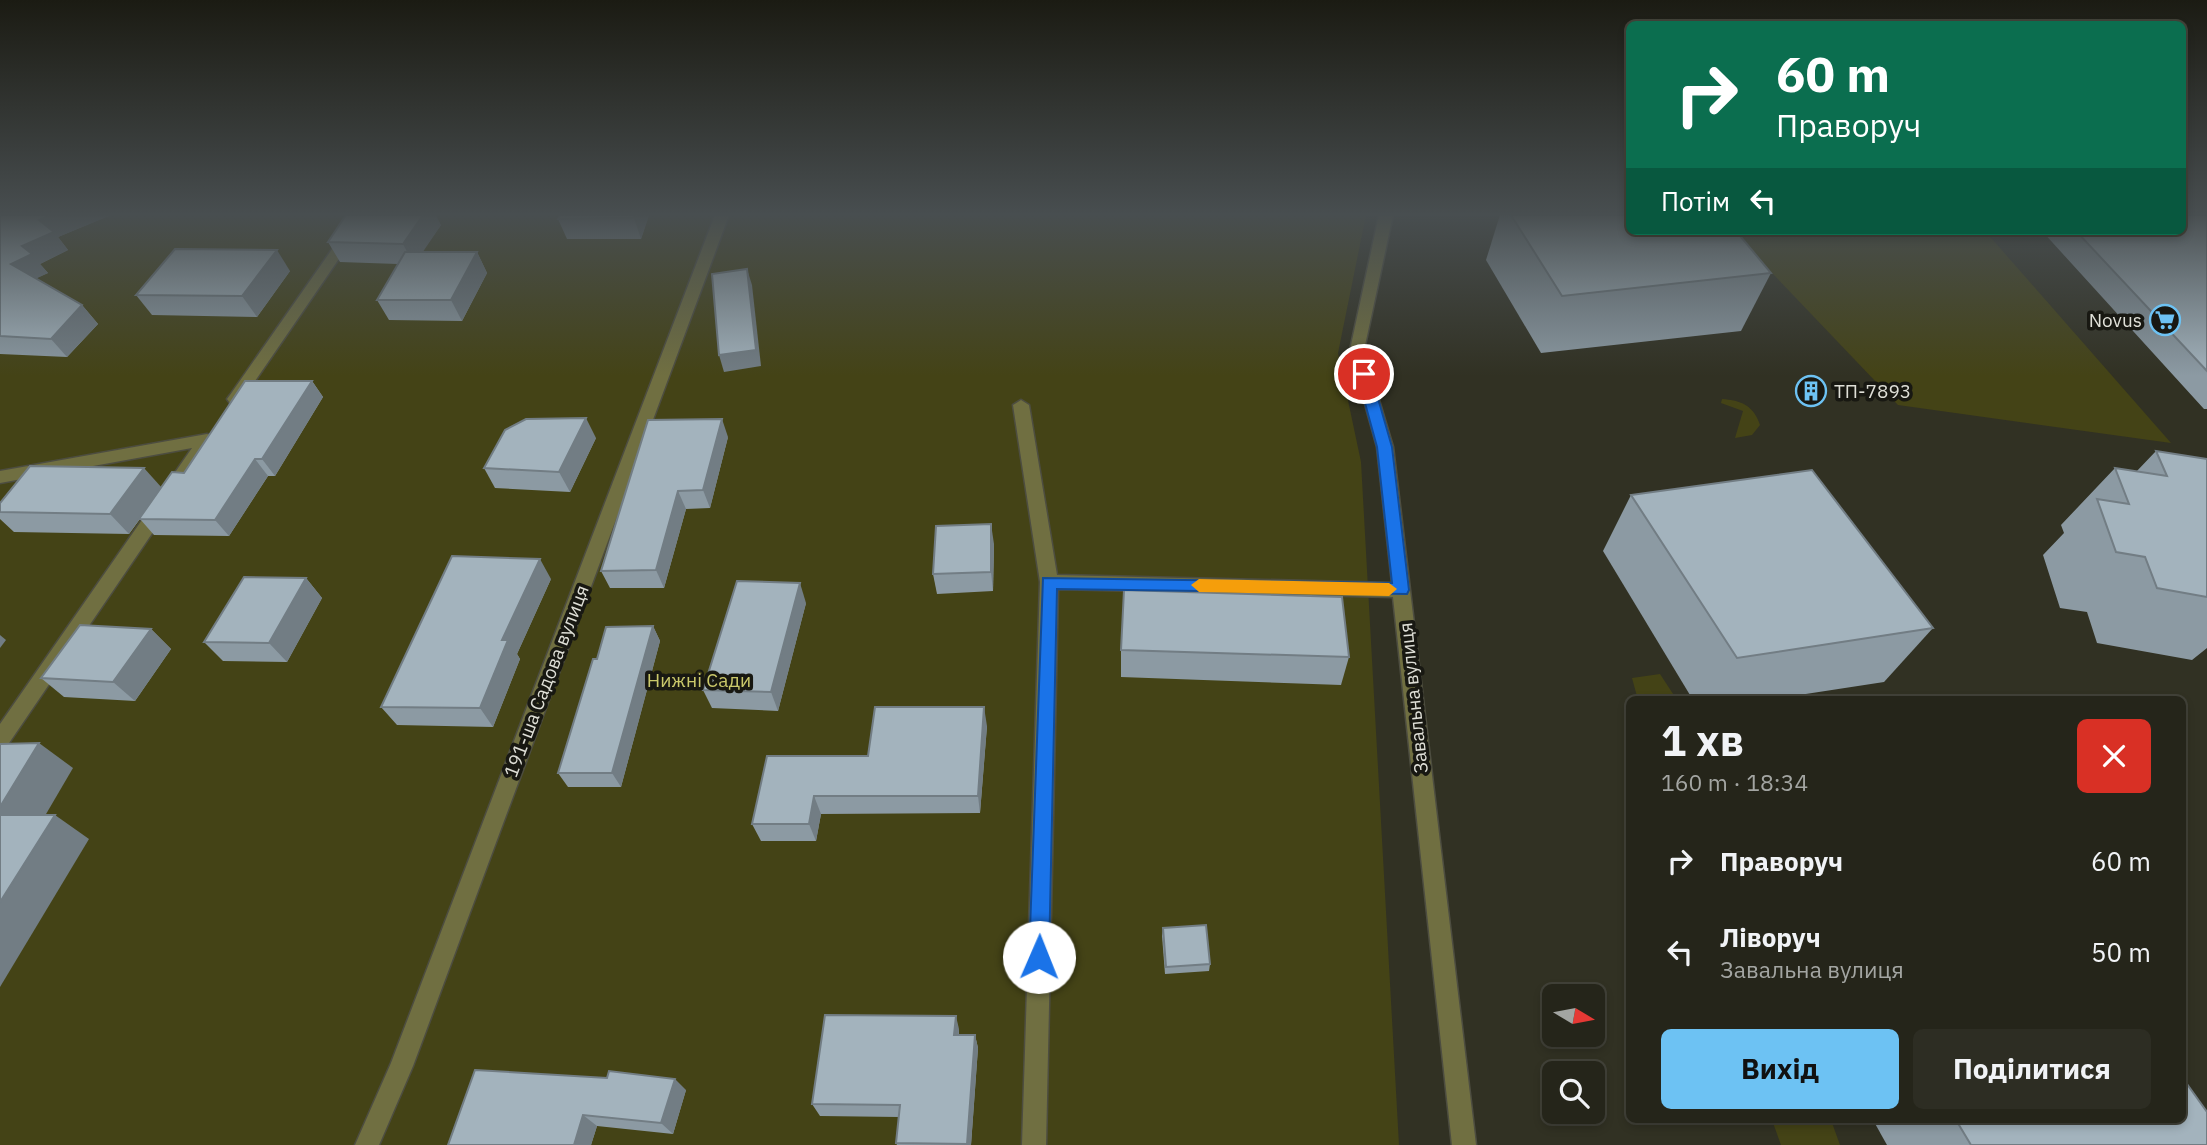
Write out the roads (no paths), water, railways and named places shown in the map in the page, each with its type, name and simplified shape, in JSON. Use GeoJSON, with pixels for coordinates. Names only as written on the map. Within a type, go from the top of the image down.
{"type":"FeatureCollection","features":[{"type":"Feature","properties":{"kind":"street"},"geometry":{"type":"LineString","coordinates":[[0,740],[326,268]]}},
{"type":"Feature","properties":{"kind":"street","name":"191-ша Садова вулиця"},"geometry":{"type":"LineString","coordinates":[[367,1145],[406,1053],[702,268]]}},
{"type":"Feature","properties":{"kind":"street","name":"Завальна вулиця"},"geometry":{"type":"LineString","coordinates":[[1375,268],[1357,350],[1385,447],[1464,1145]]}},
{"type":"Feature","properties":{"kind":"street"},"geometry":{"type":"LineString","coordinates":[[1021,405],[1049,582],[1034,1145]]}},
{"type":"Feature","properties":{"kind":"street"},"geometry":{"type":"LineString","coordinates":[[0,478],[214,429]]}},
{"type":"Feature","properties":{"kind":"street"},"geometry":{"type":"LineString","coordinates":[[1049,582],[1401,590]]}},
{"type":"Feature","properties":{"kind":"place","name":"Novus"},"geometry":{"type":"Point","coordinates":[2165,320]}},
{"type":"Feature","properties":{"kind":"place","name":"ТП-7893"},"geometry":{"type":"Point","coordinates":[1811,391]}},
{"type":"Feature","properties":{"kind":"park label","name":"Нижні Сади"},"geometry":{"type":"Point","coordinates":[699,680]}}]}
